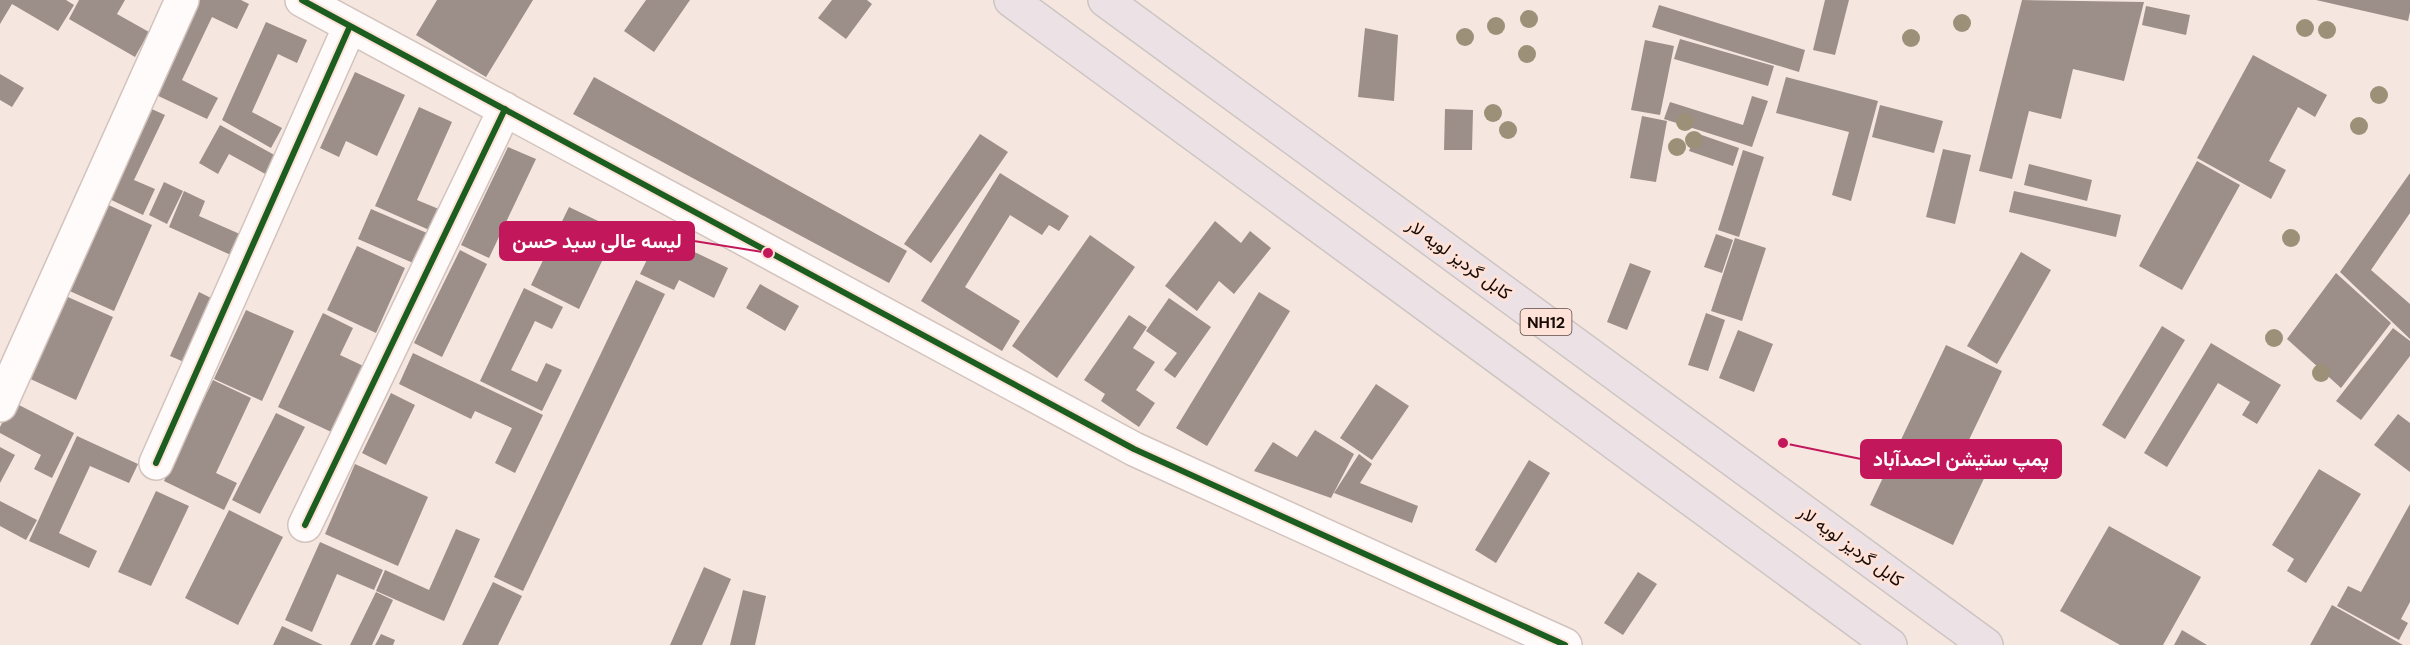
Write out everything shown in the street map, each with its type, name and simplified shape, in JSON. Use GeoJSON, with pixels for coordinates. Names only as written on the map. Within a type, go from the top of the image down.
{"type":"FeatureCollection","features":[{"type":"Feature","properties":{"kind":"highway"},"geometry":{"type":"LineString","coordinates":[[1011,0],[1875,641]]}},
{"type":"Feature","properties":{"kind":"highway","name":"کابل گردیز لویه لار"},"geometry":{"type":"LineString","coordinates":[[1106,0],[1986,645]]}},
{"type":"Feature","properties":{"kind":"street"},"geometry":{"type":"LineString","coordinates":[[0,405],[182,0]]}},
{"type":"Feature","properties":{"kind":"street"},"geometry":{"type":"LineString","coordinates":[[302,0],[1134,449],[1566,645]]}},
{"type":"Feature","properties":{"kind":"street"},"geometry":{"type":"LineString","coordinates":[[156,463],[350,26]]}},
{"type":"Feature","properties":{"kind":"street"},"geometry":{"type":"LineString","coordinates":[[305,525],[505,109]]}},
{"type":"Feature","properties":{"kind":"building"},"geometry":{"type":"Polygon","coordinates":[[[0,0],[66,0],[74,5],[58,31],[12,4],[0,24],[0,0]]]}},
{"type":"Feature","properties":{"kind":"building"},"geometry":{"type":"Polygon","coordinates":[[[79,0],[125,0],[117,14],[149,32],[135,57],[69,19],[79,0]]]}},
{"type":"Feature","properties":{"kind":"building"},"geometry":{"type":"Polygon","coordinates":[[[194,0],[241,0],[249,4],[237,29],[212,17],[182,80],[218,98],[207,119],[150,92],[194,0]]]}},
{"type":"Feature","properties":{"kind":"building"},"geometry":{"type":"Polygon","coordinates":[[[437,0],[533,0],[486,77],[416,35],[437,0]]]}},
{"type":"Feature","properties":{"kind":"building"},"geometry":{"type":"Polygon","coordinates":[[[646,0],[690,0],[654,52],[624,31],[646,0]]]}},
{"type":"Feature","properties":{"kind":"building"},"geometry":{"type":"Polygon","coordinates":[[[832,0],[867,0],[872,4],[846,39],[818,18],[832,0]]]}},
{"type":"Feature","properties":{"kind":"building"},"geometry":{"type":"Polygon","coordinates":[[[1825,0],[1849,0],[1835,55],[1813,50],[1825,0]]]}},
{"type":"Feature","properties":{"kind":"building"},"geometry":{"type":"Polygon","coordinates":[[[2022,0],[2144,2],[2124,81],[2073,69],[2061,119],[2029,111],[2012,179],[1979,171],[2022,0]]]}},
{"type":"Feature","properties":{"kind":"building"},"geometry":{"type":"Polygon","coordinates":[[[2316,0],[2410,0],[2410,12],[2408,21],[2316,0]]]}},
{"type":"Feature","properties":{"kind":"building"},"geometry":{"type":"Polygon","coordinates":[[[1659,5],[1805,50],[1799,72],[1652,27],[1659,5]]]}},
{"type":"Feature","properties":{"kind":"building"},"geometry":{"type":"Polygon","coordinates":[[[2146,6],[2190,15],[2186,35],[2142,25],[2146,6]]]}},
{"type":"Feature","properties":{"kind":"building"},"geometry":{"type":"Polygon","coordinates":[[[266,22],[307,40],[297,63],[278,54],[252,112],[282,128],[271,148],[222,120],[266,22]]]}},
{"type":"Feature","properties":{"kind":"building"},"geometry":{"type":"Polygon","coordinates":[[[1365,28],[1398,35],[1394,101],[1358,97],[1365,28]]]}},
{"type":"Feature","properties":{"kind":"building"},"geometry":{"type":"Polygon","coordinates":[[[1680,39],[1774,66],[1768,86],[1674,59],[1680,39]]]}},
{"type":"Feature","properties":{"kind":"building"},"geometry":{"type":"Polygon","coordinates":[[[1645,40],[1674,46],[1660,115],[1631,110],[1645,40]]]}},
{"type":"Feature","properties":{"kind":"building"},"geometry":{"type":"Polygon","coordinates":[[[2253,55],[2327,95],[2315,117],[2298,107],[2269,161],[2286,170],[2271,199],[2197,158],[2253,55]]]}},
{"type":"Feature","properties":{"kind":"building"},"geometry":{"type":"Polygon","coordinates":[[[355,72],[405,95],[377,156],[346,141],[339,157],[320,148],[355,72]]]}},
{"type":"Feature","properties":{"kind":"building"},"geometry":{"type":"Polygon","coordinates":[[[0,74],[24,88],[12,107],[0,100],[0,74]]]}},
{"type":"Feature","properties":{"kind":"building"},"geometry":{"type":"Polygon","coordinates":[[[594,77],[907,251],[889,283],[573,114],[594,77]]]}},
{"type":"Feature","properties":{"kind":"building"},"geometry":{"type":"Polygon","coordinates":[[[1786,77],[1878,101],[1851,201],[1832,195],[1849,132],[1776,113],[1786,77]]]}},
{"type":"Feature","properties":{"kind":"building"},"geometry":{"type":"Polygon","coordinates":[[[1752,96],[1768,101],[1752,147],[1664,119],[1670,102],[1743,125],[1752,96]]]}},
{"type":"Feature","properties":{"kind":"building"},"geometry":{"type":"Polygon","coordinates":[[[1880,105],[1943,121],[1934,153],[1872,137],[1880,105]]]}},
{"type":"Feature","properties":{"kind":"building"},"geometry":{"type":"Polygon","coordinates":[[[145,106],[165,115],[134,180],[155,189],[143,215],[103,196],[145,106]]]}},
{"type":"Feature","properties":{"kind":"building"},"geometry":{"type":"Polygon","coordinates":[[[419,107],[452,122],[417,200],[446,212],[436,233],[375,206],[419,107]]]}},
{"type":"Feature","properties":{"kind":"building"},"geometry":{"type":"Polygon","coordinates":[[[1445,109],[1473,110],[1472,150],[1444,150],[1445,109]]]}},
{"type":"Feature","properties":{"kind":"building"},"geometry":{"type":"Polygon","coordinates":[[[1642,116],[1667,121],[1656,182],[1630,178],[1642,116]]]}},
{"type":"Feature","properties":{"kind":"building"},"geometry":{"type":"Polygon","coordinates":[[[220,125],[280,158],[269,176],[229,154],[218,174],[199,163],[220,125]]]}},
{"type":"Feature","properties":{"kind":"building"},"geometry":{"type":"Polygon","coordinates":[[[1696,133],[1739,148],[1733,166],[1689,151],[1696,133]]]}},
{"type":"Feature","properties":{"kind":"building"},"geometry":{"type":"Polygon","coordinates":[[[980,134],[1008,152],[931,263],[904,244],[980,134]]]}},
{"type":"Feature","properties":{"kind":"building"},"geometry":{"type":"Polygon","coordinates":[[[508,147],[536,159],[489,258],[461,245],[508,147]]]}},
{"type":"Feature","properties":{"kind":"building"},"geometry":{"type":"Polygon","coordinates":[[[1943,149],[1971,155],[1955,224],[1926,217],[1943,149]]]}},
{"type":"Feature","properties":{"kind":"building"},"geometry":{"type":"Polygon","coordinates":[[[1743,150],[1764,157],[1739,237],[1718,230],[1743,150]]]}},
{"type":"Feature","properties":{"kind":"building"},"geometry":{"type":"Polygon","coordinates":[[[2197,161],[2240,185],[2182,290],[2139,266],[2197,161]]]}},
{"type":"Feature","properties":{"kind":"building"},"geometry":{"type":"Polygon","coordinates":[[[2029,164],[2092,180],[2087,201],[2024,185],[2029,164]]]}},
{"type":"Feature","properties":{"kind":"building"},"geometry":{"type":"Polygon","coordinates":[[[1000,173],[1069,216],[1059,231],[1049,225],[1042,235],[1010,215],[965,287],[1020,321],[1002,351],[921,301],[1000,173]]]}},
{"type":"Feature","properties":{"kind":"building"},"geometry":{"type":"Polygon","coordinates":[[[2410,173],[2410,213],[2371,270],[2410,304],[2410,339],[2340,272],[2410,173]]]}},
{"type":"Feature","properties":{"kind":"building"},"geometry":{"type":"Polygon","coordinates":[[[164,182],[183,191],[167,224],[149,215],[164,182]]]}},
{"type":"Feature","properties":{"kind":"building"},"geometry":{"type":"Polygon","coordinates":[[[184,191],[205,201],[199,216],[242,235],[233,256],[169,227],[184,191]]]}},
{"type":"Feature","properties":{"kind":"building"},"geometry":{"type":"Polygon","coordinates":[[[2014,191],[2121,215],[2116,237],[2009,212],[2014,191]]]}},
{"type":"Feature","properties":{"kind":"building"},"geometry":{"type":"Polygon","coordinates":[[[102,202],[152,225],[114,311],[63,288],[102,202]]]}},
{"type":"Feature","properties":{"kind":"building"},"geometry":{"type":"Polygon","coordinates":[[[569,207],[617,230],[579,309],[531,285],[569,207]]]}},
{"type":"Feature","properties":{"kind":"building"},"geometry":{"type":"Polygon","coordinates":[[[371,209],[434,236],[420,266],[358,239],[371,209]]]}},
{"type":"Feature","properties":{"kind":"building"},"geometry":{"type":"Polygon","coordinates":[[[1215,221],[1241,243],[1250,231],[1271,248],[1234,294],[1219,281],[1197,311],[1165,286],[1215,221]]]}},
{"type":"Feature","properties":{"kind":"building"},"geometry":{"type":"Polygon","coordinates":[[[1716,234],[1733,240],[1722,273],[1704,267],[1716,234]]]}},
{"type":"Feature","properties":{"kind":"building"},"geometry":{"type":"Polygon","coordinates":[[[659,235],[728,268],[714,298],[679,280],[674,290],[640,274],[659,235]]]}},
{"type":"Feature","properties":{"kind":"building"},"geometry":{"type":"Polygon","coordinates":[[[1090,235],[1135,267],[1057,378],[1012,346],[1090,235]]]}},
{"type":"Feature","properties":{"kind":"building"},"geometry":{"type":"Polygon","coordinates":[[[1735,238],[1766,248],[1742,321],[1711,311],[1735,238]]]}},
{"type":"Feature","properties":{"kind":"building"},"geometry":{"type":"Polygon","coordinates":[[[357,246],[405,268],[376,333],[327,310],[357,246]]]}},
{"type":"Feature","properties":{"kind":"building"},"geometry":{"type":"Polygon","coordinates":[[[460,250],[487,264],[442,357],[414,343],[460,250]]]}},
{"type":"Feature","properties":{"kind":"building"},"geometry":{"type":"Polygon","coordinates":[[[2021,252],[2051,270],[1997,364],[1967,346],[2021,252]]]}},
{"type":"Feature","properties":{"kind":"building"},"geometry":{"type":"Polygon","coordinates":[[[1630,263],[1651,271],[1627,330],[1607,322],[1630,263]]]}},
{"type":"Feature","properties":{"kind":"building"},"geometry":{"type":"Polygon","coordinates":[[[2336,273],[2391,323],[2341,388],[2287,339],[2336,273]]]}},
{"type":"Feature","properties":{"kind":"building"},"geometry":{"type":"Polygon","coordinates":[[[636,280],[665,294],[523,591],[494,577],[636,280]]]}},
{"type":"Feature","properties":{"kind":"building"},"geometry":{"type":"Polygon","coordinates":[[[760,284],[799,306],[785,331],[746,308],[760,284]]]}},
{"type":"Feature","properties":{"kind":"building"},"geometry":{"type":"Polygon","coordinates":[[[524,288],[563,307],[552,329],[535,321],[511,370],[537,382],[546,363],[562,370],[542,411],[480,381],[524,288]]]}},
{"type":"Feature","properties":{"kind":"building"},"geometry":{"type":"Polygon","coordinates":[[[199,292],[219,302],[191,365],[170,356],[199,292]]]}},
{"type":"Feature","properties":{"kind":"building"},"geometry":{"type":"Polygon","coordinates":[[[1259,292],[1290,311],[1207,446],[1176,428],[1259,292]]]}},
{"type":"Feature","properties":{"kind":"building"},"geometry":{"type":"Polygon","coordinates":[[[61,294],[113,317],[76,400],[24,376],[61,294]]]}},
{"type":"Feature","properties":{"kind":"building"},"geometry":{"type":"Polygon","coordinates":[[[1169,298],[1211,327],[1175,378],[1164,370],[1177,353],[1146,331],[1169,298]]]}},
{"type":"Feature","properties":{"kind":"building"},"geometry":{"type":"Polygon","coordinates":[[[246,310],[294,331],[262,401],[214,379],[246,310]]]}},
{"type":"Feature","properties":{"kind":"building"},"geometry":{"type":"Polygon","coordinates":[[[323,313],[353,328],[340,355],[374,371],[342,437],[278,407],[323,313]]]}},
{"type":"Feature","properties":{"kind":"building"},"geometry":{"type":"Polygon","coordinates":[[[1706,313],[1725,320],[1708,371],[1688,365],[1706,313]]]}},
{"type":"Feature","properties":{"kind":"building"},"geometry":{"type":"Polygon","coordinates":[[[1129,315],[1147,327],[1133,348],[1155,362],[1136,390],[1155,403],[1139,427],[1101,401],[1105,394],[1084,380],[1129,315]]]}},
{"type":"Feature","properties":{"kind":"building"},"geometry":{"type":"Polygon","coordinates":[[[2162,326],[2185,340],[2125,439],[2102,425],[2162,326]]]}},
{"type":"Feature","properties":{"kind":"building"},"geometry":{"type":"Polygon","coordinates":[[[2393,328],[2410,341],[2410,356],[2361,420],[2336,401],[2393,328]]]}},
{"type":"Feature","properties":{"kind":"building"},"geometry":{"type":"Polygon","coordinates":[[[1738,330],[1773,344],[1754,392],[1719,378],[1738,330]]]}},
{"type":"Feature","properties":{"kind":"building"},"geometry":{"type":"Polygon","coordinates":[[[2211,343],[2281,385],[2257,424],[2242,415],[2250,402],[2218,383],[2167,467],[2144,453],[2211,343]]]}},
{"type":"Feature","properties":{"kind":"building"},"geometry":{"type":"Polygon","coordinates":[[[1946,345],[2002,371],[1967,444],[1994,457],[1953,545],[1870,505],[1946,345]]]}},
{"type":"Feature","properties":{"kind":"building"},"geometry":{"type":"Polygon","coordinates":[[[413,353],[543,415],[515,473],[495,463],[512,428],[475,411],[471,419],[399,384],[413,353]]]}},
{"type":"Feature","properties":{"kind":"building"},"geometry":{"type":"Polygon","coordinates":[[[213,380],[251,398],[216,473],[237,483],[224,510],[164,481],[213,380]]]}},
{"type":"Feature","properties":{"kind":"building"},"geometry":{"type":"Polygon","coordinates":[[[1376,384],[1409,406],[1372,460],[1340,438],[1376,384]]]}},
{"type":"Feature","properties":{"kind":"building"},"geometry":{"type":"Polygon","coordinates":[[[391,393],[415,405],[386,465],[362,453],[391,393]]]}},
{"type":"Feature","properties":{"kind":"building"},"geometry":{"type":"Polygon","coordinates":[[[13,402],[74,433],[52,478],[34,469],[41,455],[0,433],[0,427],[13,402]]]}},
{"type":"Feature","properties":{"kind":"building"},"geometry":{"type":"Polygon","coordinates":[[[276,413],[305,427],[260,514],[232,500],[276,413]]]}},
{"type":"Feature","properties":{"kind":"building"},"geometry":{"type":"Polygon","coordinates":[[[2398,414],[2410,423],[2410,472],[2374,445],[2398,414]]]}},
{"type":"Feature","properties":{"kind":"building"},"geometry":{"type":"Polygon","coordinates":[[[1315,430],[1354,454],[1331,498],[1254,471],[1273,442],[1297,457],[1315,430]]]}},
{"type":"Feature","properties":{"kind":"building"},"geometry":{"type":"Polygon","coordinates":[[[77,436],[138,464],[129,483],[90,466],[59,533],[97,551],[89,568],[29,541],[77,436]]]}},
{"type":"Feature","properties":{"kind":"building"},"geometry":{"type":"Polygon","coordinates":[[[0,447],[15,455],[0,483],[0,447]]]}},
{"type":"Feature","properties":{"kind":"building"},"geometry":{"type":"Polygon","coordinates":[[[1359,454],[1372,464],[1360,483],[1418,506],[1412,523],[1334,493],[1359,454]]]}},
{"type":"Feature","properties":{"kind":"building"},"geometry":{"type":"Polygon","coordinates":[[[1529,460],[1550,473],[1496,563],[1475,550],[1529,460]]]}},
{"type":"Feature","properties":{"kind":"building"},"geometry":{"type":"Polygon","coordinates":[[[355,464],[428,497],[398,566],[325,534],[355,464]]]}},
{"type":"Feature","properties":{"kind":"building"},"geometry":{"type":"Polygon","coordinates":[[[2319,469],[2361,494],[2306,583],[2287,571],[2294,559],[2272,545],[2319,469]]]}},
{"type":"Feature","properties":{"kind":"building"},"geometry":{"type":"Polygon","coordinates":[[[156,491],[189,506],[151,586],[118,572],[156,491]]]}},
{"type":"Feature","properties":{"kind":"building"},"geometry":{"type":"Polygon","coordinates":[[[0,501],[37,520],[26,540],[0,526],[0,501]]]}},
{"type":"Feature","properties":{"kind":"building"},"geometry":{"type":"Polygon","coordinates":[[[2410,504],[2410,602],[2401,619],[2408,623],[2399,640],[2337,606],[2348,586],[2361,592],[2410,504]]]}},
{"type":"Feature","properties":{"kind":"building"},"geometry":{"type":"Polygon","coordinates":[[[229,510],[283,537],[238,625],[185,598],[229,510]]]}},
{"type":"Feature","properties":{"kind":"building"},"geometry":{"type":"Polygon","coordinates":[[[2109,526],[2201,577],[2163,645],[2120,645],[2060,611],[2109,526]]]}},
{"type":"Feature","properties":{"kind":"building"},"geometry":{"type":"Polygon","coordinates":[[[456,529],[480,539],[444,621],[376,591],[385,570],[429,590],[456,529]]]}},
{"type":"Feature","properties":{"kind":"building"},"geometry":{"type":"Polygon","coordinates":[[[320,542],[383,570],[374,590],[337,574],[312,632],[285,620],[320,542]]]}},
{"type":"Feature","properties":{"kind":"building"},"geometry":{"type":"Polygon","coordinates":[[[704,567],[731,579],[702,645],[670,645],[704,567]]]}},
{"type":"Feature","properties":{"kind":"building"},"geometry":{"type":"Polygon","coordinates":[[[1638,572],[1657,584],[1623,635],[1604,623],[1638,572]]]}},
{"type":"Feature","properties":{"kind":"building"},"geometry":{"type":"Polygon","coordinates":[[[493,582],[522,596],[498,645],[462,645],[493,582]]]}},
{"type":"Feature","properties":{"kind":"building"},"geometry":{"type":"Polygon","coordinates":[[[743,590],[766,596],[755,645],[730,645],[743,590]]]}},
{"type":"Feature","properties":{"kind":"building"},"geometry":{"type":"Polygon","coordinates":[[[376,592],[393,600],[372,645],[350,645],[376,592]]]}},
{"type":"Feature","properties":{"kind":"building"},"geometry":{"type":"Polygon","coordinates":[[[2332,605],[2403,645],[2310,645],[2332,605]]]}},
{"type":"Feature","properties":{"kind":"building"},"geometry":{"type":"Polygon","coordinates":[[[282,626],[323,645],[273,645],[282,626]]]}},
{"type":"Feature","properties":{"kind":"building"},"geometry":{"type":"Polygon","coordinates":[[[2182,630],[2207,645],[2174,645],[2182,630]]]}},
{"type":"Feature","properties":{"kind":"building"},"geometry":{"type":"Polygon","coordinates":[[[381,634],[395,640],[393,645],[375,645],[381,634]]]}},
{"type":"Feature","properties":{"kind":"cycle path"},"geometry":{"type":"LineString","coordinates":[[302,0],[1134,449],[1565,645]]}},
{"type":"Feature","properties":{"kind":"cycle path"},"geometry":{"type":"LineString","coordinates":[[156,463],[350,26]]}},
{"type":"Feature","properties":{"kind":"cycle path"},"geometry":{"type":"LineString","coordinates":[[305,525],[505,109]]}},
{"type":"Feature","properties":{"kind":"place","name":"لیسه عالی سید حسن"},"geometry":{"type":"Point","coordinates":[768,253]}},
{"type":"Feature","properties":{"kind":"place","name":"پمپ ستیشن احمدآباد"},"geometry":{"type":"Point","coordinates":[1783,443]}}]}
